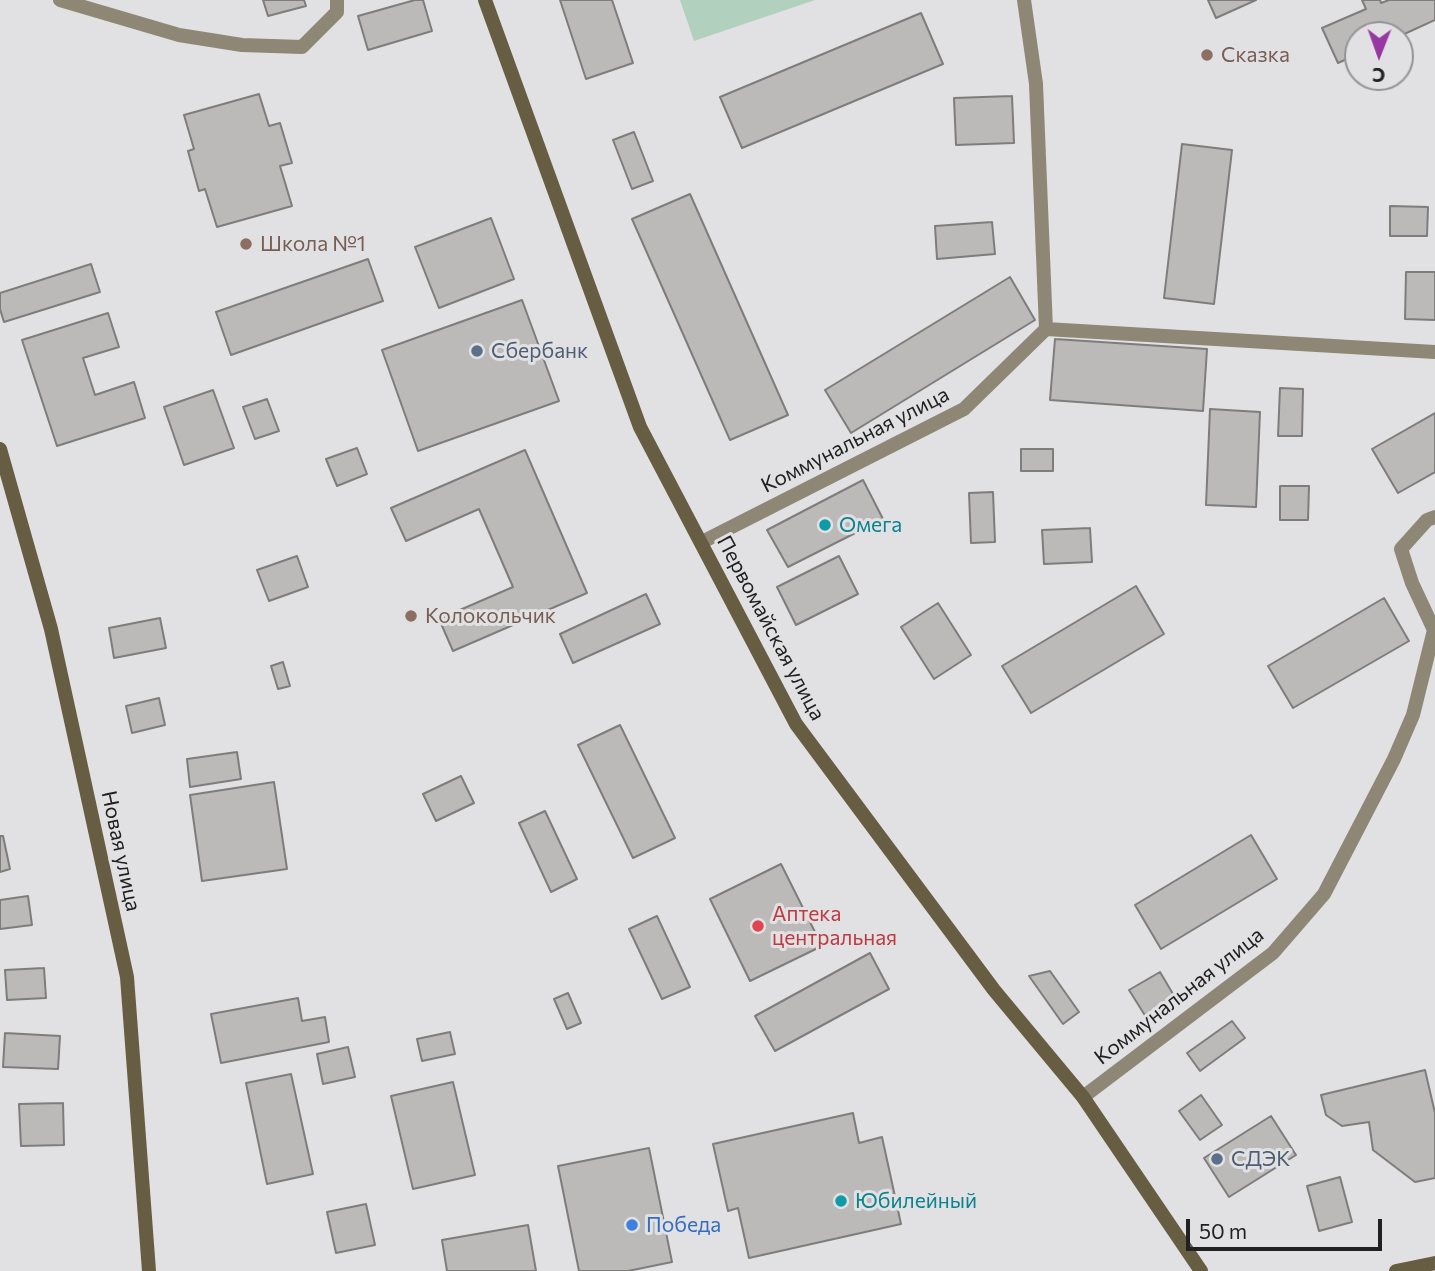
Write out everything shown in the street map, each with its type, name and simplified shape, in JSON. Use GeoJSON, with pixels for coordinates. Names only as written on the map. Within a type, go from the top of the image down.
{"type":"FeatureCollection","features":[{"type":"Feature","properties":{"kind":"street"},"geometry":{"type":"LineString","coordinates":[[61,0],[179,35],[242,45],[302,47],[337,12],[337,0]]}},
{"type":"Feature","properties":{"kind":"street","name":"Первомайская улица"},"geometry":{"type":"LineString","coordinates":[[485,0],[640,427],[796,724],[994,990],[1083,1097],[1201,1271]]}},
{"type":"Feature","properties":{"kind":"street"},"geometry":{"type":"LineString","coordinates":[[1024,0],[1035,84],[1046,329],[1435,352]]}},
{"type":"Feature","properties":{"kind":"street","name":"Коммунальная улица"},"geometry":{"type":"LineString","coordinates":[[702,542],[964,409],[1046,329]]}},
{"type":"Feature","properties":{"kind":"street","name":"Новая улица"},"geometry":{"type":"LineString","coordinates":[[0,449],[51,629],[127,977],[149,1271]]}},
{"type":"Feature","properties":{"kind":"street","name":"Коммунальная улица"},"geometry":{"type":"LineString","coordinates":[[1083,1097],[1273,953],[1324,894],[1394,759],[1413,715],[1434,630],[1412,583],[1401,549],[1427,520],[1435,517]]}},
{"type":"Feature","properties":{"kind":"street"},"geometry":{"type":"LineString","coordinates":[[1396,1271],[1435,1263]]}},
{"type":"Feature","properties":{"kind":"green space"},"geometry":{"type":"Polygon","coordinates":[[[680,0],[815,0],[694,41],[680,0]]]}},
{"type":"Feature","properties":{"kind":"building"},"geometry":{"type":"Polygon","coordinates":[[[263,0],[304,0],[306,6],[268,16],[263,0]]]}},
{"type":"Feature","properties":{"kind":"building"},"geometry":{"type":"Polygon","coordinates":[[[423,0],[432,31],[368,50],[358,16],[423,0]]]}},
{"type":"Feature","properties":{"kind":"building"},"geometry":{"type":"Polygon","coordinates":[[[560,0],[612,0],[633,63],[586,79],[560,0]]]}},
{"type":"Feature","properties":{"kind":"building"},"geometry":{"type":"Polygon","coordinates":[[[1208,0],[1256,0],[1216,18],[1208,0]]]}},
{"type":"Feature","properties":{"kind":"building"},"geometry":{"type":"Polygon","coordinates":[[[1362,0],[1380,0],[1381,3],[1389,0],[1435,0],[1435,20],[1414,30],[1414,21],[1344,21],[1344,60],[1338,63],[1322,28],[1366,9],[1362,0]]]}},
{"type":"Feature","properties":{"kind":"building"},"geometry":{"type":"Polygon","coordinates":[[[921,13],[943,64],[742,148],[720,97],[921,13]]]}},
{"type":"Feature","properties":{"kind":"building"},"geometry":{"type":"Polygon","coordinates":[[[259,94],[269,126],[280,123],[292,163],[280,166],[292,206],[217,227],[205,189],[199,191],[188,151],[194,149],[184,115],[259,94]]]}},
{"type":"Feature","properties":{"kind":"building"},"geometry":{"type":"Polygon","coordinates":[[[1012,96],[1014,143],[956,145],[954,98],[1012,96]]]}},
{"type":"Feature","properties":{"kind":"building"},"geometry":{"type":"Polygon","coordinates":[[[634,132],[653,181],[632,189],[613,140],[634,132]]]}},
{"type":"Feature","properties":{"kind":"building"},"geometry":{"type":"Polygon","coordinates":[[[1182,144],[1232,150],[1214,304],[1164,298],[1182,144]]]}},
{"type":"Feature","properties":{"kind":"building"},"geometry":{"type":"Polygon","coordinates":[[[690,194],[788,415],[730,440],[632,219],[690,194]]]}},
{"type":"Feature","properties":{"kind":"building"},"geometry":{"type":"Polygon","coordinates":[[[1390,206],[1428,207],[1427,236],[1390,236],[1390,206]]]}},
{"type":"Feature","properties":{"kind":"building"},"geometry":{"type":"Polygon","coordinates":[[[491,218],[514,279],[439,308],[415,247],[491,218]]]}},
{"type":"Feature","properties":{"kind":"building"},"geometry":{"type":"Polygon","coordinates":[[[992,222],[995,254],[937,259],[935,226],[992,222]]]}},
{"type":"Feature","properties":{"kind":"building"},"geometry":{"type":"Polygon","coordinates":[[[368,259],[383,301],[231,355],[216,312],[368,259]]]}},
{"type":"Feature","properties":{"kind":"building"},"geometry":{"type":"Polygon","coordinates":[[[91,264],[100,292],[4,322],[0,309],[0,293],[91,264]]]}},
{"type":"Feature","properties":{"kind":"building"},"geometry":{"type":"Polygon","coordinates":[[[1406,272],[1435,272],[1435,320],[1405,319],[1406,272]]]}},
{"type":"Feature","properties":{"kind":"building"},"geometry":{"type":"Polygon","coordinates":[[[1010,277],[1035,320],[851,433],[825,390],[1010,277]]]}},
{"type":"Feature","properties":{"kind":"building"},"geometry":{"type":"Polygon","coordinates":[[[522,300],[559,401],[418,451],[382,350],[522,300]]]}},
{"type":"Feature","properties":{"kind":"building"},"geometry":{"type":"Polygon","coordinates":[[[108,313],[119,347],[83,358],[95,395],[134,382],[145,418],[57,446],[22,340],[108,313]]]}},
{"type":"Feature","properties":{"kind":"building"},"geometry":{"type":"Polygon","coordinates":[[[1055,339],[1207,349],[1203,411],[1050,400],[1055,339]]]}},
{"type":"Feature","properties":{"kind":"building"},"geometry":{"type":"Polygon","coordinates":[[[1280,388],[1303,389],[1302,436],[1278,436],[1280,388]]]}},
{"type":"Feature","properties":{"kind":"building"},"geometry":{"type":"Polygon","coordinates":[[[213,390],[234,448],[184,465],[164,407],[213,390]]]}},
{"type":"Feature","properties":{"kind":"building"},"geometry":{"type":"Polygon","coordinates":[[[267,399],[279,431],[255,439],[243,407],[267,399]]]}},
{"type":"Feature","properties":{"kind":"building"},"geometry":{"type":"Polygon","coordinates":[[[1210,409],[1260,412],[1256,507],[1206,505],[1210,409]]]}},
{"type":"Feature","properties":{"kind":"building"},"geometry":{"type":"Polygon","coordinates":[[[1435,413],[1435,472],[1398,493],[1372,449],[1435,413]]]}},
{"type":"Feature","properties":{"kind":"building"},"geometry":{"type":"Polygon","coordinates":[[[357,448],[367,474],[337,486],[326,459],[357,448]]]}},
{"type":"Feature","properties":{"kind":"building"},"geometry":{"type":"Polygon","coordinates":[[[1021,449],[1053,449],[1053,471],[1021,471],[1021,449]]]}},
{"type":"Feature","properties":{"kind":"building"},"geometry":{"type":"Polygon","coordinates":[[[525,450],[587,593],[453,651],[439,619],[513,587],[479,509],[406,541],[391,508],[525,450]]]}},
{"type":"Feature","properties":{"kind":"building","name":"Омега"},"geometry":{"type":"Polygon","coordinates":[[[863,480],[883,519],[788,567],[767,530],[863,480]]]}},
{"type":"Feature","properties":{"kind":"building"},"geometry":{"type":"Polygon","coordinates":[[[1280,486],[1309,486],[1308,520],[1280,520],[1280,486]]]}},
{"type":"Feature","properties":{"kind":"building"},"geometry":{"type":"Polygon","coordinates":[[[993,492],[995,542],[971,543],[969,493],[993,492]]]}},
{"type":"Feature","properties":{"kind":"building"},"geometry":{"type":"Polygon","coordinates":[[[1090,528],[1092,562],[1044,564],[1042,530],[1090,528]]]}},
{"type":"Feature","properties":{"kind":"building"},"geometry":{"type":"Polygon","coordinates":[[[297,556],[308,587],[269,601],[257,570],[297,556]]]}},
{"type":"Feature","properties":{"kind":"building"},"geometry":{"type":"Polygon","coordinates":[[[839,556],[858,594],[796,625],[777,587],[839,556]]]}},
{"type":"Feature","properties":{"kind":"building"},"geometry":{"type":"Polygon","coordinates":[[[1136,586],[1164,634],[1031,713],[1002,666],[1136,586]]]}},
{"type":"Feature","properties":{"kind":"building"},"geometry":{"type":"Polygon","coordinates":[[[646,594],[660,624],[573,663],[560,634],[646,594]]]}},
{"type":"Feature","properties":{"kind":"building"},"geometry":{"type":"Polygon","coordinates":[[[1384,598],[1409,641],[1293,708],[1268,666],[1384,598]]]}},
{"type":"Feature","properties":{"kind":"building"},"geometry":{"type":"Polygon","coordinates":[[[938,603],[971,655],[934,679],[901,627],[938,603]]]}},
{"type":"Feature","properties":{"kind":"building"},"geometry":{"type":"Polygon","coordinates":[[[160,618],[166,648],[114,658],[109,628],[160,618]]]}},
{"type":"Feature","properties":{"kind":"building"},"geometry":{"type":"Polygon","coordinates":[[[283,662],[290,686],[278,689],[271,666],[283,662]]]}},
{"type":"Feature","properties":{"kind":"building"},"geometry":{"type":"Polygon","coordinates":[[[159,698],[165,725],[132,733],[126,706],[159,698]]]}},
{"type":"Feature","properties":{"kind":"building"},"geometry":{"type":"Polygon","coordinates":[[[620,725],[675,838],[633,858],[578,745],[620,725]]]}},
{"type":"Feature","properties":{"kind":"building"},"geometry":{"type":"Polygon","coordinates":[[[237,752],[241,779],[190,787],[187,759],[237,752]]]}},
{"type":"Feature","properties":{"kind":"building"},"geometry":{"type":"Polygon","coordinates":[[[461,776],[474,803],[436,821],[423,794],[461,776]]]}},
{"type":"Feature","properties":{"kind":"building"},"geometry":{"type":"Polygon","coordinates":[[[274,782],[287,869],[202,881],[190,795],[274,782]]]}},
{"type":"Feature","properties":{"kind":"building"},"geometry":{"type":"Polygon","coordinates":[[[545,811],[577,879],[551,892],[519,823],[545,811]]]}},
{"type":"Feature","properties":{"kind":"building"},"geometry":{"type":"Polygon","coordinates":[[[1251,835],[1277,879],[1161,949],[1135,905],[1251,835]]]}},
{"type":"Feature","properties":{"kind":"building"},"geometry":{"type":"Polygon","coordinates":[[[0,836],[3,836],[10,869],[0,872],[0,836]]]}},
{"type":"Feature","properties":{"kind":"building"},"geometry":{"type":"Polygon","coordinates":[[[781,864],[822,946],[750,981],[710,899],[781,864]]]}},
{"type":"Feature","properties":{"kind":"building"},"geometry":{"type":"Polygon","coordinates":[[[28,896],[32,925],[0,929],[0,900],[28,896]]]}},
{"type":"Feature","properties":{"kind":"building"},"geometry":{"type":"Polygon","coordinates":[[[657,916],[690,987],[662,999],[629,929],[657,916]]]}},
{"type":"Feature","properties":{"kind":"building"},"geometry":{"type":"Polygon","coordinates":[[[870,953],[889,989],[775,1051],[755,1016],[870,953]]]}},
{"type":"Feature","properties":{"kind":"building"},"geometry":{"type":"Polygon","coordinates":[[[44,968],[46,998],[7,1000],[5,970],[44,968]]]}},
{"type":"Feature","properties":{"kind":"building"},"geometry":{"type":"Polygon","coordinates":[[[1050,971],[1079,1012],[1063,1024],[1029,976],[1050,971]]]}},
{"type":"Feature","properties":{"kind":"building"},"geometry":{"type":"Polygon","coordinates":[[[1160,972],[1176,999],[1146,1017],[1129,990],[1160,972]]]}},
{"type":"Feature","properties":{"kind":"building"},"geometry":{"type":"Polygon","coordinates":[[[568,993],[581,1023],[567,1029],[554,999],[568,993]]]}},
{"type":"Feature","properties":{"kind":"building"},"geometry":{"type":"Polygon","coordinates":[[[298,998],[302,1021],[325,1017],[329,1042],[221,1063],[211,1014],[298,998]]]}},
{"type":"Feature","properties":{"kind":"building"},"geometry":{"type":"Polygon","coordinates":[[[1232,1021],[1245,1038],[1200,1071],[1187,1053],[1232,1021]]]}},
{"type":"Feature","properties":{"kind":"building"},"geometry":{"type":"Polygon","coordinates":[[[450,1032],[455,1054],[422,1061],[417,1039],[450,1032]]]}},
{"type":"Feature","properties":{"kind":"building"},"geometry":{"type":"Polygon","coordinates":[[[5,1033],[60,1036],[58,1069],[3,1067],[5,1033]]]}},
{"type":"Feature","properties":{"kind":"building"},"geometry":{"type":"Polygon","coordinates":[[[348,1047],[355,1077],[323,1084],[317,1054],[348,1047]]]}},
{"type":"Feature","properties":{"kind":"building"},"geometry":{"type":"Polygon","coordinates":[[[1425,1070],[1435,1113],[1435,1178],[1415,1182],[1373,1150],[1369,1122],[1342,1126],[1326,1115],[1321,1095],[1425,1070]]]}},
{"type":"Feature","properties":{"kind":"building"},"geometry":{"type":"Polygon","coordinates":[[[291,1074],[313,1174],[267,1184],[246,1083],[291,1074]]]}},
{"type":"Feature","properties":{"kind":"building"},"geometry":{"type":"Polygon","coordinates":[[[453,1082],[475,1175],[413,1189],[391,1096],[453,1082]]]}},
{"type":"Feature","properties":{"kind":"building"},"geometry":{"type":"Polygon","coordinates":[[[1201,1095],[1222,1125],[1200,1140],[1179,1111],[1201,1095]]]}},
{"type":"Feature","properties":{"kind":"building"},"geometry":{"type":"Polygon","coordinates":[[[63,1103],[64,1145],[21,1146],[19,1104],[63,1103]]]}},
{"type":"Feature","properties":{"kind":"building"},"geometry":{"type":"Polygon","coordinates":[[[853,1113],[859,1143],[882,1137],[901,1224],[749,1258],[738,1208],[728,1211],[713,1144],[853,1113]]]}},
{"type":"Feature","properties":{"kind":"building"},"geometry":{"type":"Polygon","coordinates":[[[1271,1116],[1296,1155],[1229,1197],[1204,1158],[1271,1116]]]}},
{"type":"Feature","properties":{"kind":"building"},"geometry":{"type":"Polygon","coordinates":[[[649,1148],[672,1262],[628,1271],[579,1271],[558,1166],[649,1148]]]}},
{"type":"Feature","properties":{"kind":"building"},"geometry":{"type":"Polygon","coordinates":[[[1340,1177],[1352,1222],[1319,1231],[1307,1186],[1340,1177]]]}},
{"type":"Feature","properties":{"kind":"building"},"geometry":{"type":"Polygon","coordinates":[[[366,1204],[375,1245],[336,1253],[327,1212],[366,1204]]]}},
{"type":"Feature","properties":{"kind":"building"},"geometry":{"type":"Polygon","coordinates":[[[528,1225],[536,1271],[447,1271],[442,1240],[528,1225]]]}},
{"type":"Feature","properties":{"kind":"place","name":"Сказка"},"geometry":{"type":"Point","coordinates":[1207,55]}},
{"type":"Feature","properties":{"kind":"place","name":"Школа №1"},"geometry":{"type":"Point","coordinates":[246,244]}},
{"type":"Feature","properties":{"kind":"place","name":"Сбербанк"},"geometry":{"type":"Point","coordinates":[477,351]}},
{"type":"Feature","properties":{"kind":"place","name":"Омега"},"geometry":{"type":"Point","coordinates":[825,525]}},
{"type":"Feature","properties":{"kind":"place","name":"Колокольчик"},"geometry":{"type":"Point","coordinates":[411,616]}},
{"type":"Feature","properties":{"kind":"place","name":"Аптека центральная"},"geometry":{"type":"Point","coordinates":[758,926]}},
{"type":"Feature","properties":{"kind":"place","name":"СДЭК"},"geometry":{"type":"Point","coordinates":[1217,1159]}},
{"type":"Feature","properties":{"kind":"place","name":"Юбилейный"},"geometry":{"type":"Point","coordinates":[841,1201]}},
{"type":"Feature","properties":{"kind":"place","name":"Победа"},"geometry":{"type":"Point","coordinates":[632,1225]}}]}
